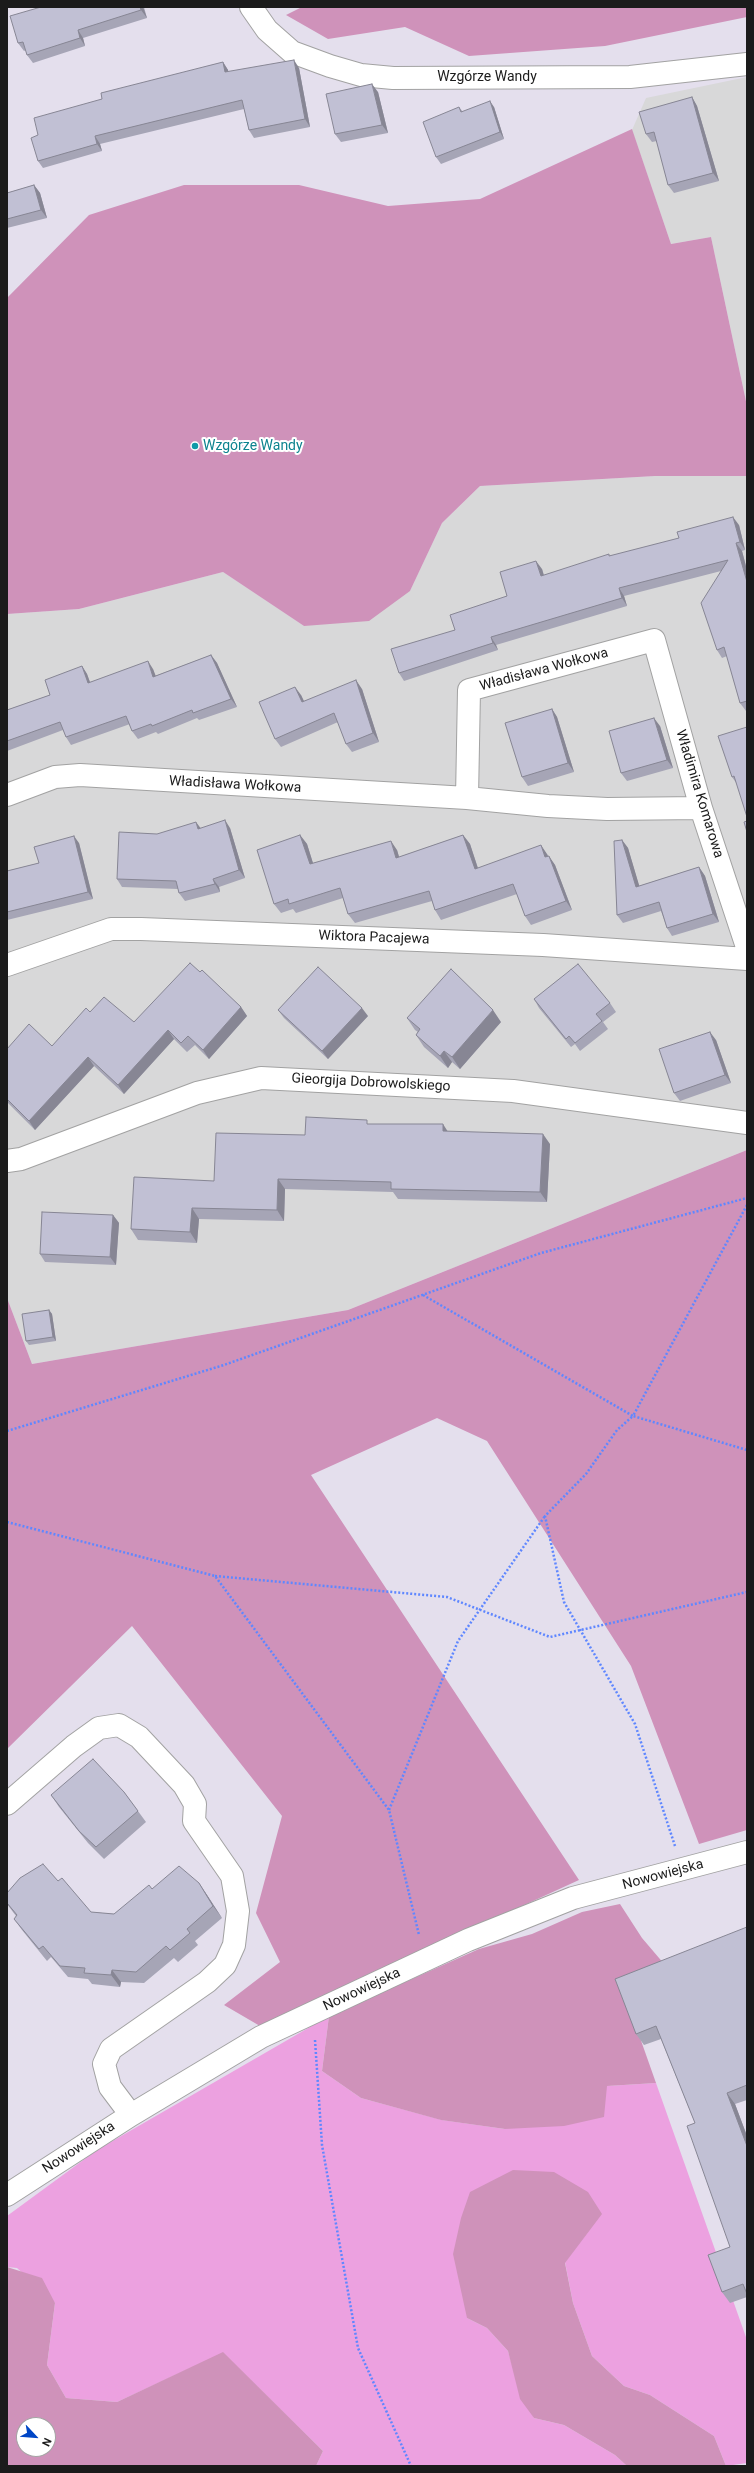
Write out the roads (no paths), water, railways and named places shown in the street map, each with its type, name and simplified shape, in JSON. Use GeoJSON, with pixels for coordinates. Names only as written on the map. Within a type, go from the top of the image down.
{"type":"FeatureCollection","features":[{"type":"Feature","properties":{"kind":"street","name":"Wzgórze Wandy"},"geometry":{"type":"LineString","coordinates":[[251,7],[267,30],[292,52],[330,66],[361,75],[393,78],[630,77],[747,64]]}},
{"type":"Feature","properties":{"kind":"street","name":"Władisława Wołkowa"},"geometry":{"type":"LineString","coordinates":[[467,798],[469,690],[654,640]]}},
{"type":"Feature","properties":{"kind":"street","name":"Władimira Komarowa"},"geometry":{"type":"LineString","coordinates":[[654,640],[701,808],[747,947]]}},
{"type":"Feature","properties":{"kind":"street","name":"Władisława Wołkowa"},"geometry":{"type":"LineString","coordinates":[[7,795],[55,777],[80,775],[467,798],[548,806],[607,809],[701,808]]}},
{"type":"Feature","properties":{"kind":"street","name":"Wiktora Pacajewa"},"geometry":{"type":"LineString","coordinates":[[7,965],[86,936],[111,930],[141,929],[543,945],[747,959]]}},
{"type":"Feature","properties":{"kind":"street","name":"Gieorgija Dobrowolskiego"},"geometry":{"type":"LineString","coordinates":[[7,1161],[21,1159],[197,1093],[261,1078],[513,1091],[747,1123]]}},
{"type":"Feature","properties":{"kind":"street"},"geometry":{"type":"LineString","coordinates":[[7,1804],[74,1746],[99,1728],[119,1725],[139,1737],[184,1785],[195,1804],[194,1821],[232,1876],[238,1911],[234,1945],[225,1965],[207,1982],[111,2049],[104,2064],[110,2087],[131,2115]]}},
{"type":"Feature","properties":{"kind":"street","name":"Nowowiejska"},"geometry":{"type":"LineString","coordinates":[[7,2195],[131,2115],[261,2037],[468,1940],[573,1898],[747,1852]]}},
{"type":"Feature","properties":{"kind":"place","name":"Wzgórze Wandy"},"geometry":{"type":"Point","coordinates":[195,446]}}]}
